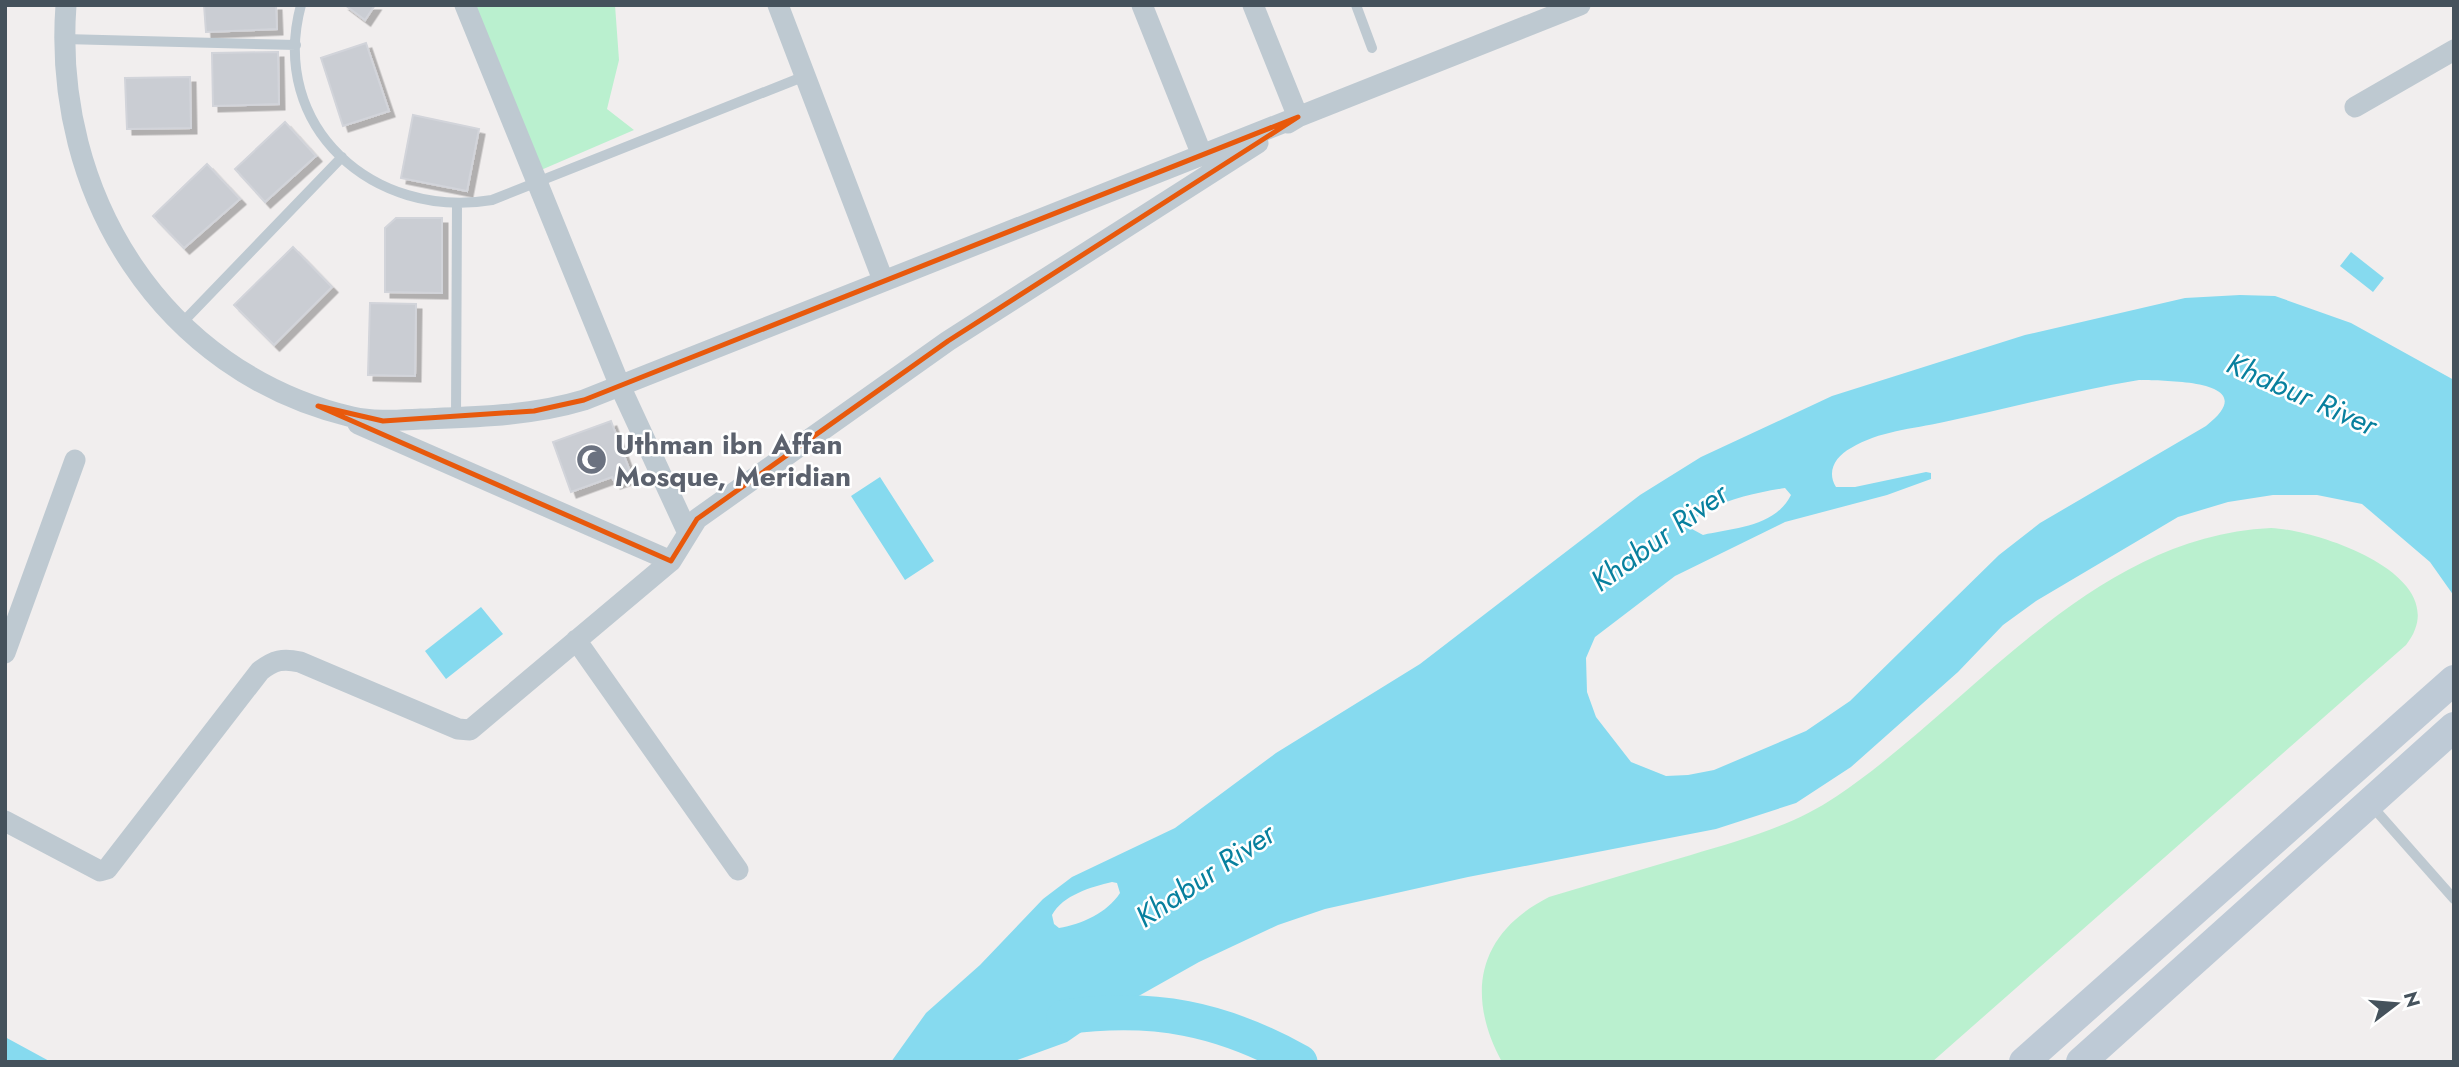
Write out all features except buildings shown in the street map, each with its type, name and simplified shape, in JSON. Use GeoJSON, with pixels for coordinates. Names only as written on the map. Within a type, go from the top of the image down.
{"type":"FeatureCollection","features":[{"type":"Feature","properties":{"kind":"street"},"geometry":{"type":"LineString","coordinates":[[66,5],[63,39],[66,85],[75,140],[98,205],[131,264],[182,323],[227,360],[256,378],[671,561]]}},
{"type":"Feature","properties":{"kind":"street"},"geometry":{"type":"LineString","coordinates":[[465,5],[620,386],[688,533]]}},
{"type":"Feature","properties":{"kind":"street"},"geometry":{"type":"LineString","coordinates":[[778,5],[883,280]]}},
{"type":"Feature","properties":{"kind":"street"},"geometry":{"type":"LineString","coordinates":[[1142,5],[1202,155]]}},
{"type":"Feature","properties":{"kind":"street"},"geometry":{"type":"LineString","coordinates":[[1253,5],[1298,117]]}},
{"type":"Feature","properties":{"kind":"street"},"geometry":{"type":"LineString","coordinates":[[318,407],[354,418],[383,421],[456,418],[561,407],[620,386],[1580,5]]}},
{"type":"Feature","properties":{"kind":"street"},"geometry":{"type":"LineString","coordinates":[[2355,107],[2454,50]]}},
{"type":"Feature","properties":{"kind":"street"},"geometry":{"type":"LineString","coordinates":[[5,821],[103,871],[260,671],[271,662],[285,659],[300,662],[458,729],[470,730],[671,561],[697,519],[948,341],[1298,117]]}},
{"type":"Feature","properties":{"kind":"street"},"geometry":{"type":"LineString","coordinates":[[5,653],[75,460]]}},
{"type":"Feature","properties":{"kind":"street"},"geometry":{"type":"LineString","coordinates":[[576,640],[738,870]]}},
{"type":"Feature","properties":{"kind":"street"},"geometry":{"type":"LineString","coordinates":[[2024,1062],[2454,680]]}},
{"type":"Feature","properties":{"kind":"street"},"geometry":{"type":"LineString","coordinates":[[2081,1062],[2450,731],[2422,708]]}},
{"type":"Feature","properties":{"kind":"lane"},"geometry":{"type":"LineString","coordinates":[[301,5],[296,45],[303,94],[322,133],[342,157],[368,179],[386,189],[428,202],[457,204],[492,200],[805,76]]}},
{"type":"Feature","properties":{"kind":"lane"},"geometry":{"type":"LineString","coordinates":[[1356,5],[1372,48]]}},
{"type":"Feature","properties":{"kind":"lane"},"geometry":{"type":"LineString","coordinates":[[63,39],[296,45]]}},
{"type":"Feature","properties":{"kind":"lane"},"geometry":{"type":"LineString","coordinates":[[182,323],[342,157]]}},
{"type":"Feature","properties":{"kind":"lane"},"geometry":{"type":"LineString","coordinates":[[456,418],[457,204]]}},
{"type":"Feature","properties":{"kind":"lane"},"geometry":{"type":"LineString","coordinates":[[2369,803],[2454,899]]}},
{"type":"Feature","properties":{"kind":"highlighted area"},"geometry":{"type":"Polygon","coordinates":[[[1298,117],[948,341],[697,519],[671,561],[318,406],[383,421],[534,411],[584,400],[1298,117]]]}},
{"type":"Feature","properties":{"kind":"green space"},"geometry":{"type":"Polygon","coordinates":[[[474,5],[615,5],[619,60],[607,109],[634,130],[541,170],[474,5]]]}},
{"type":"Feature","properties":{"kind":"green space"},"geometry":{"type":"Polygon","coordinates":[[[2271,528],[2293,531],[2349,548],[2376,562],[2399,579],[2414,598],[2417,621],[2406,645],[1932,1062],[1502,1062],[1490,1037],[1484,1013],[1482,989],[1485,968],[1493,947],[1506,928],[1525,912],[1549,897],[1748,838],[1803,816],[1837,796],[1888,758],[2038,630],[2091,592],[2146,561],[2206,538],[2271,528]]]}},
{"type":"Feature","properties":{"kind":"water"},"geometry":{"type":"Polygon","coordinates":[[[2351,252],[2384,278],[2373,292],[2340,266],[2351,252]]]}},
{"type":"Feature","properties":{"kind":"water","name":"Khabur River"},"geometry":{"type":"Polygon","coordinates":[[[2275,296],[2351,323],[2454,380],[2454,596],[2430,562],[2362,504],[2317,495],[2273,495],[2228,502],[2178,517],[2036,601],[2003,625],[1958,672],[1851,767],[1796,803],[1716,829],[1468,877],[1325,909],[1278,925],[1199,962],[1112,1011],[1067,1042],[1012,1062],[891,1062],[926,1013],[980,965],[1043,899],[1072,877],[1175,828],[1276,753],[1420,664],[1640,495],[1701,457],[1832,396],[2025,335],[2185,298],[2275,296]],[[2139,380],[1884,434],[1846,451],[1832,470],[1836,487],[1855,487],[1926,472],[1931,473],[1931,479],[1887,495],[1785,522],[1675,576],[1595,637],[1586,658],[1587,692],[1596,717],[1631,762],[1666,776],[1714,770],[1806,731],[1850,701],[1999,555],[2040,523],[2206,426],[2221,411],[2224,399],[2218,391],[2205,386],[2139,380]],[[1785,488],[1726,502],[1694,519],[1692,529],[1703,535],[1764,520],[1784,506],[1791,495],[1785,488]],[[1112,882],[1070,897],[1057,908],[1052,915],[1054,924],[1059,928],[1076,924],[1108,906],[1120,893],[1117,883],[1112,882]]]}},
{"type":"Feature","properties":{"kind":"water"},"geometry":{"type":"Polygon","coordinates":[[[880,477],[934,561],[905,580],[851,496],[880,477]]]}},
{"type":"Feature","properties":{"kind":"water"},"geometry":{"type":"Polygon","coordinates":[[[481,607],[503,634],[446,679],[425,651],[481,607]]]}},
{"type":"Feature","properties":{"kind":"water"},"geometry":{"type":"Polygon","coordinates":[[[5,1037],[51,1062],[5,1062],[5,1037]]]}},
{"type":"Feature","properties":{"kind":"waterway"},"geometry":{"type":"LineString","coordinates":[[1064,1017],[1128,1013],[1186,1018],[1242,1035],[1300,1062]]}},
{"type":"Feature","properties":{"kind":"place","name":"Uthman ibn Affan Mosque, Meridian"},"geometry":{"type":"Point","coordinates":[592,460]}}]}
